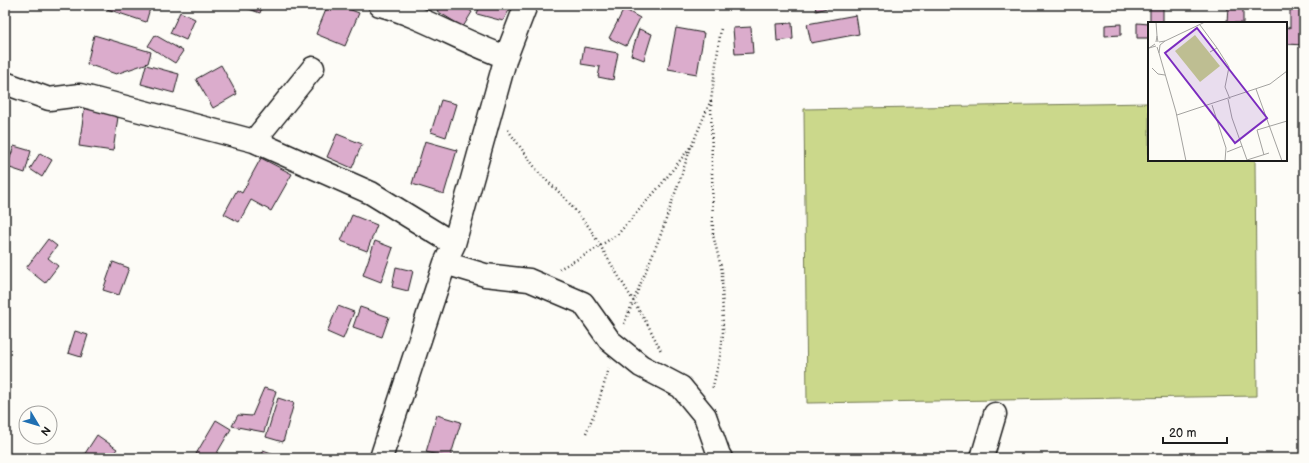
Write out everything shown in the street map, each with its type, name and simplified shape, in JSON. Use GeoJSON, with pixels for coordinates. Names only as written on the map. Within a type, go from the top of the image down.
{"type":"FeatureCollection","features":[{"type":"Feature","properties":{"kind":"street"},"geometry":{"type":"LineString","coordinates":[[380,5],[399,10],[480,48],[506,57]]}},
{"type":"Feature","properties":{"kind":"street"},"geometry":{"type":"LineString","coordinates":[[381,458],[449,253],[506,57],[526,5]]}},
{"type":"Feature","properties":{"kind":"street"},"geometry":{"type":"LineString","coordinates":[[254,141],[312,68]]}},
{"type":"Feature","properties":{"kind":"street"},"geometry":{"type":"LineString","coordinates":[[5,83],[49,99],[80,95],[254,141],[371,193],[449,253],[485,275],[529,280],[583,303],[613,343],[641,366],[681,388],[705,416],[718,455],[721,458]]}},
{"type":"Feature","properties":{"kind":"street"},"geometry":{"type":"LineString","coordinates":[[982,458],[996,414]]}},
{"type":"Feature","properties":{"kind":"path"},"geometry":{"type":"LineString","coordinates":[[705,416],[720,357],[723,334],[722,271],[713,235],[711,100],[721,28]]}},
{"type":"Feature","properties":{"kind":"path"},"geometry":{"type":"LineString","coordinates":[[586,433],[597,407],[609,370],[613,343],[627,320],[633,301],[661,234],[692,145],[711,100]]}},
{"type":"Feature","properties":{"kind":"path"},"geometry":{"type":"LineString","coordinates":[[491,109],[521,146],[539,173],[564,197],[589,227],[649,326],[662,355]]}},
{"type":"Feature","properties":{"kind":"path"},"geometry":{"type":"LineString","coordinates":[[529,280],[562,268],[618,234],[660,186],[692,145]]}},
{"type":"Feature","properties":{"kind":"green space"},"geometry":{"type":"Polygon","coordinates":[[[1148,103],[1148,161],[1255,161],[1257,396],[807,403],[804,109],[1148,103]]]}},
{"type":"Feature","properties":{"kind":"building"},"geometry":{"type":"Polygon","coordinates":[[[108,5],[151,5],[146,22],[107,9],[108,5]]]}},
{"type":"Feature","properties":{"kind":"building"},"geometry":{"type":"Polygon","coordinates":[[[238,5],[263,5],[260,13],[238,5]]]}},
{"type":"Feature","properties":{"kind":"building"},"geometry":{"type":"Polygon","coordinates":[[[328,5],[338,5],[359,13],[345,46],[316,34],[328,5]]]}},
{"type":"Feature","properties":{"kind":"building"},"geometry":{"type":"Polygon","coordinates":[[[441,5],[462,5],[472,12],[463,27],[437,11],[441,5]]]}},
{"type":"Feature","properties":{"kind":"building"},"geometry":{"type":"Polygon","coordinates":[[[480,5],[512,5],[503,21],[477,14],[480,5]]]}},
{"type":"Feature","properties":{"kind":"building"},"geometry":{"type":"Polygon","coordinates":[[[815,5],[837,5],[816,11],[815,5]]]}},
{"type":"Feature","properties":{"kind":"building"},"geometry":{"type":"Polygon","coordinates":[[[1228,5],[1243,5],[1243,22],[1227,22],[1228,5]]]}},
{"type":"Feature","properties":{"kind":"building"},"geometry":{"type":"Polygon","coordinates":[[[1150,8],[1163,8],[1163,22],[1150,22],[1150,8]]]}},
{"type":"Feature","properties":{"kind":"building"},"geometry":{"type":"Polygon","coordinates":[[[1290,8],[1304,9],[1304,45],[1287,44],[1287,27],[1290,28],[1290,8]]]}},
{"type":"Feature","properties":{"kind":"building"},"geometry":{"type":"Polygon","coordinates":[[[624,9],[640,18],[626,46],[609,38],[624,9]]]}},
{"type":"Feature","properties":{"kind":"building"},"geometry":{"type":"Polygon","coordinates":[[[180,12],[195,19],[186,40],[170,33],[180,12]]]}},
{"type":"Feature","properties":{"kind":"building"},"geometry":{"type":"Polygon","coordinates":[[[856,15],[859,34],[811,43],[807,24],[856,15]]]}},
{"type":"Feature","properties":{"kind":"building"},"geometry":{"type":"Polygon","coordinates":[[[792,23],[793,39],[777,41],[776,24],[792,23]]]}},
{"type":"Feature","properties":{"kind":"building"},"geometry":{"type":"Polygon","coordinates":[[[1137,23],[1148,24],[1148,38],[1137,38],[1137,23]]]}},
{"type":"Feature","properties":{"kind":"building"},"geometry":{"type":"Polygon","coordinates":[[[1121,24],[1121,35],[1105,36],[1105,25],[1121,24]]]}},
{"type":"Feature","properties":{"kind":"building"},"geometry":{"type":"Polygon","coordinates":[[[751,27],[753,53],[735,54],[733,28],[751,27]]]}},
{"type":"Feature","properties":{"kind":"building"},"geometry":{"type":"Polygon","coordinates":[[[676,28],[704,33],[697,74],[668,69],[676,28]]]}},
{"type":"Feature","properties":{"kind":"building"},"geometry":{"type":"Polygon","coordinates":[[[639,29],[652,34],[644,60],[631,55],[639,29]]]}},
{"type":"Feature","properties":{"kind":"building"},"geometry":{"type":"Polygon","coordinates":[[[94,35],[151,52],[148,63],[116,74],[87,64],[94,35]]]}},
{"type":"Feature","properties":{"kind":"building"},"geometry":{"type":"Polygon","coordinates":[[[155,35],[183,51],[175,63],[148,46],[155,35]]]}},
{"type":"Feature","properties":{"kind":"building"},"geometry":{"type":"Polygon","coordinates":[[[584,47],[618,53],[613,80],[598,77],[600,67],[581,64],[584,47]]]}},
{"type":"Feature","properties":{"kind":"building"},"geometry":{"type":"Polygon","coordinates":[[[146,65],[179,74],[174,93],[141,84],[146,65]]]}},
{"type":"Feature","properties":{"kind":"building"},"geometry":{"type":"Polygon","coordinates":[[[221,65],[237,94],[213,108],[196,79],[221,65]]]}},
{"type":"Feature","properties":{"kind":"building"},"geometry":{"type":"Polygon","coordinates":[[[441,100],[456,104],[446,137],[431,132],[441,100]]]}},
{"type":"Feature","properties":{"kind":"building"},"geometry":{"type":"Polygon","coordinates":[[[85,105],[119,110],[113,151],[79,146],[85,105]]]}},
{"type":"Feature","properties":{"kind":"building"},"geometry":{"type":"Polygon","coordinates":[[[337,134],[362,144],[352,168],[327,157],[337,134]]]}},
{"type":"Feature","properties":{"kind":"building"},"geometry":{"type":"Polygon","coordinates":[[[425,141],[457,150],[444,194],[412,184],[425,141]]]}},
{"type":"Feature","properties":{"kind":"building"},"geometry":{"type":"Polygon","coordinates":[[[14,146],[31,151],[25,173],[7,167],[14,146]]]}},
{"type":"Feature","properties":{"kind":"building"},"geometry":{"type":"Polygon","coordinates":[[[40,153],[52,160],[42,177],[30,169],[40,153]]]}},
{"type":"Feature","properties":{"kind":"building"},"geometry":{"type":"Polygon","coordinates":[[[261,158],[292,174],[271,211],[251,200],[239,222],[224,214],[237,190],[242,193],[261,158]]]}},
{"type":"Feature","properties":{"kind":"building"},"geometry":{"type":"Polygon","coordinates":[[[352,215],[377,225],[367,251],[341,241],[352,215]]]}},
{"type":"Feature","properties":{"kind":"building"},"geometry":{"type":"Polygon","coordinates":[[[48,239],[57,246],[48,258],[58,266],[45,283],[26,268],[48,239]]]}},
{"type":"Feature","properties":{"kind":"building"},"geometry":{"type":"Polygon","coordinates":[[[375,241],[393,248],[381,282],[363,275],[375,241]]]}},
{"type":"Feature","properties":{"kind":"building"},"geometry":{"type":"Polygon","coordinates":[[[113,262],[129,268],[119,295],[103,290],[113,262]]]}},
{"type":"Feature","properties":{"kind":"building"},"geometry":{"type":"Polygon","coordinates":[[[396,267],[413,271],[408,291],[392,287],[396,267]]]}},
{"type":"Feature","properties":{"kind":"building"},"geometry":{"type":"Polygon","coordinates":[[[338,306],[354,312],[343,339],[327,332],[338,306]]]}},
{"type":"Feature","properties":{"kind":"building"},"geometry":{"type":"Polygon","coordinates":[[[360,307],[389,317],[382,337],[353,327],[360,307]]]}},
{"type":"Feature","properties":{"kind":"building"},"geometry":{"type":"Polygon","coordinates":[[[75,331],[88,335],[81,357],[68,353],[75,331]]]}},
{"type":"Feature","properties":{"kind":"building"},"geometry":{"type":"Polygon","coordinates":[[[264,388],[276,391],[264,432],[232,426],[238,415],[252,416],[264,388]]]}},
{"type":"Feature","properties":{"kind":"building"},"geometry":{"type":"Polygon","coordinates":[[[278,398],[294,403],[283,442],[266,437],[278,398]]]}},
{"type":"Feature","properties":{"kind":"building"},"geometry":{"type":"Polygon","coordinates":[[[437,415],[461,422],[450,458],[426,452],[437,415]]]}},
{"type":"Feature","properties":{"kind":"building"},"geometry":{"type":"Polygon","coordinates":[[[216,420],[231,429],[214,458],[203,458],[196,454],[216,420]]]}},
{"type":"Feature","properties":{"kind":"building"},"geometry":{"type":"Polygon","coordinates":[[[97,435],[117,449],[110,458],[82,458],[97,435]]]}},
{"type":"Feature","properties":{"kind":"building"},"geometry":{"type":"Polygon","coordinates":[[[263,450],[277,455],[276,458],[260,458],[263,450]]]}},
{"type":"Feature","properties":{"kind":"building"},"geometry":{"type":"Polygon","coordinates":[[[1059,455],[1089,456],[1089,458],[1059,458],[1059,455]]]}}]}
